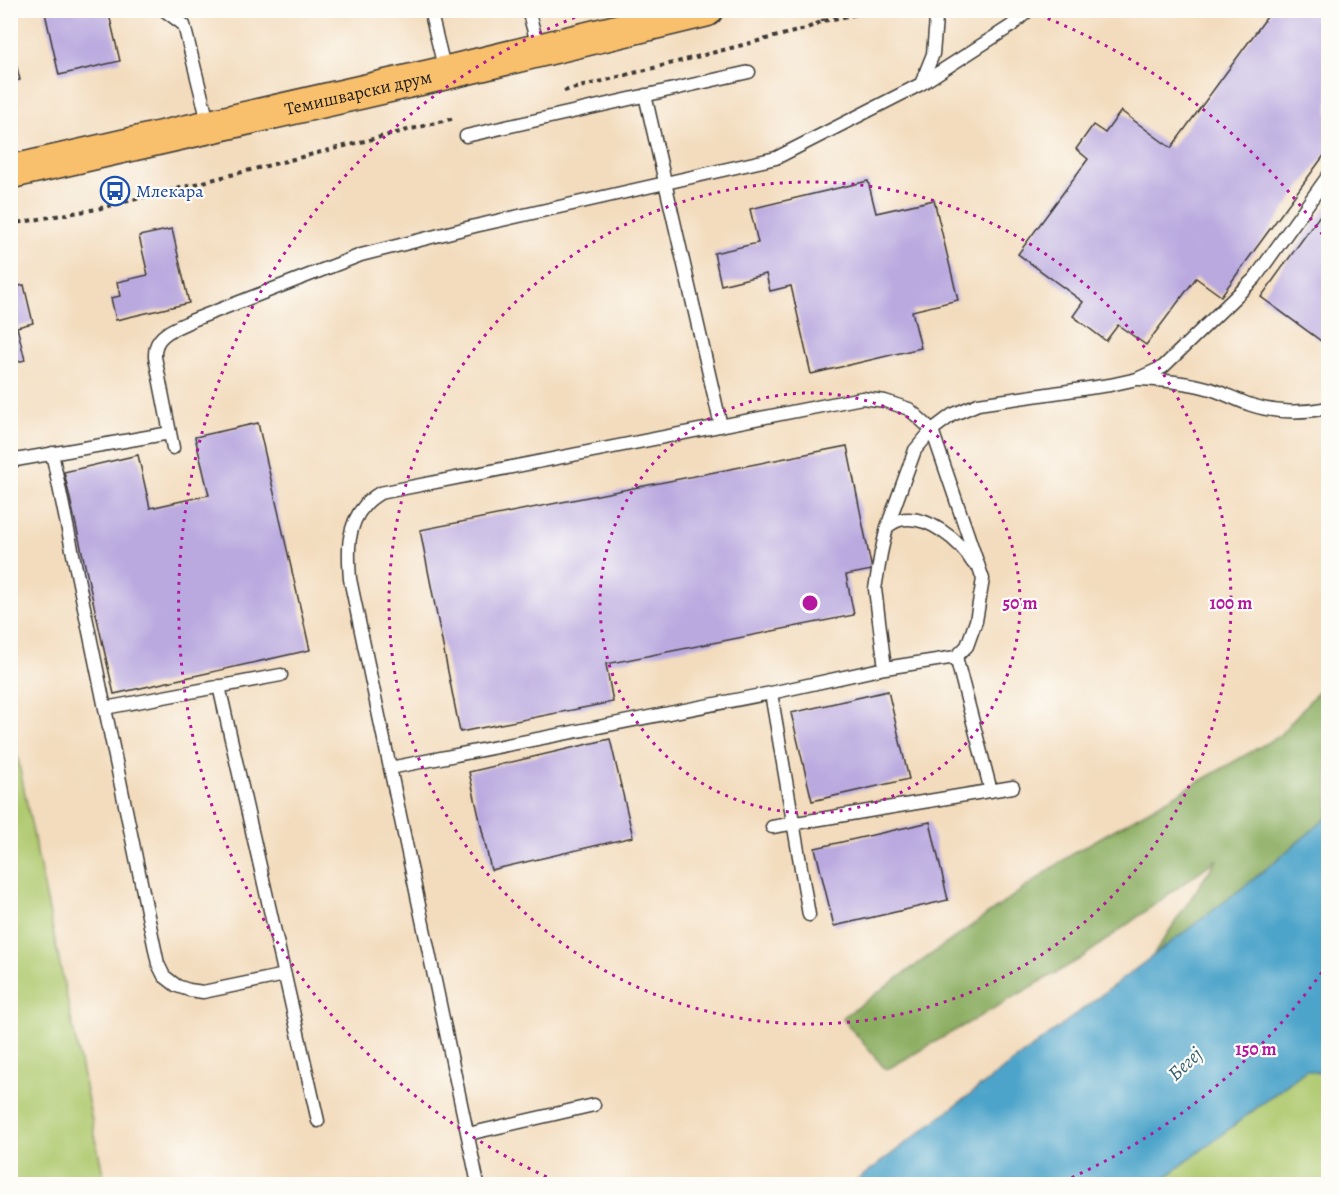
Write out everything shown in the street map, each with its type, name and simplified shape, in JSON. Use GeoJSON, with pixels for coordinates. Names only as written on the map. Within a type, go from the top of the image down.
{"type":"FeatureCollection","features":[{"type":"Feature","properties":{"kind":"main road","name":"Темишварски друм"},"geometry":{"type":"LineString","coordinates":[[10,172],[445,73],[706,10]]}},
{"type":"Feature","properties":{"kind":"lane"},"geometry":{"type":"LineString","coordinates":[[164,10],[184,25],[210,127]]}},
{"type":"Feature","properties":{"kind":"lane"},"geometry":{"type":"LineString","coordinates":[[430,10],[445,73]]}},
{"type":"Feature","properties":{"kind":"lane"},"geometry":{"type":"LineString","coordinates":[[528,10],[539,51]]}},
{"type":"Feature","properties":{"kind":"lane"},"geometry":{"type":"LineString","coordinates":[[921,84],[933,54],[936,19],[933,10]]}},
{"type":"Feature","properties":{"kind":"lane"},"geometry":{"type":"LineString","coordinates":[[173,448],[155,357],[159,340],[177,327],[361,255],[475,226],[776,158],[921,84],[1011,26],[1029,10]]}},
{"type":"Feature","properties":{"kind":"lane"},"geometry":{"type":"LineString","coordinates":[[466,136],[749,72]]}},
{"type":"Feature","properties":{"kind":"lane"},"geometry":{"type":"LineString","coordinates":[[645,95],[721,426]]}},
{"type":"Feature","properties":{"kind":"lane"},"geometry":{"type":"LineString","coordinates":[[1137,379],[1163,367],[1255,278],[1329,176]]}},
{"type":"Feature","properties":{"kind":"lane"},"geometry":{"type":"LineString","coordinates":[[885,668],[875,589],[881,553],[915,450],[932,430],[952,415],[978,404],[1137,379],[1173,381],[1208,388],[1253,406],[1280,411],[1314,411],[1329,408]]}},
{"type":"Feature","properties":{"kind":"lane"},"geometry":{"type":"LineString","coordinates":[[390,768],[771,693],[885,668],[956,657],[967,646],[976,621],[983,579],[932,430],[909,409],[885,400],[862,398],[380,493],[366,503],[355,518],[348,555],[350,579],[478,1185]]}},
{"type":"Feature","properties":{"kind":"lane"},"geometry":{"type":"LineString","coordinates":[[10,460],[170,433]]}},
{"type":"Feature","properties":{"kind":"lane"},"geometry":{"type":"LineString","coordinates":[[52,453],[158,964],[164,976],[177,986],[203,992],[285,975]]}},
{"type":"Feature","properties":{"kind":"lane"},"geometry":{"type":"LineString","coordinates":[[888,527],[898,520],[914,519],[930,524],[947,534],[967,554],[983,579]]}},
{"type":"Feature","properties":{"kind":"lane"},"geometry":{"type":"LineString","coordinates":[[956,657],[991,791]]}},
{"type":"Feature","properties":{"kind":"lane"},"geometry":{"type":"LineString","coordinates":[[105,708],[281,675]]}},
{"type":"Feature","properties":{"kind":"lane"},"geometry":{"type":"LineString","coordinates":[[219,687],[318,1121]]}},
{"type":"Feature","properties":{"kind":"lane"},"geometry":{"type":"LineString","coordinates":[[771,693],[809,915]]}},
{"type":"Feature","properties":{"kind":"lane"},"geometry":{"type":"LineString","coordinates":[[772,827],[1013,787]]}},
{"type":"Feature","properties":{"kind":"lane"},"geometry":{"type":"LineString","coordinates":[[468,1134],[594,1106]]}},
{"type":"Feature","properties":{"kind":"path"},"geometry":{"type":"LineString","coordinates":[[820,10],[823,21]]}},
{"type":"Feature","properties":{"kind":"path"},"geometry":{"type":"LineString","coordinates":[[553,93],[804,29],[823,21],[879,10]]}},
{"type":"Feature","properties":{"kind":"path"},"geometry":{"type":"LineString","coordinates":[[10,224],[97,209],[462,117]]}},
{"type":"Feature","properties":{"kind":"green space"},"geometry":{"type":"Polygon","coordinates":[[[1328,680],[1328,817],[1249,883],[1152,957],[1217,859],[1080,959],[886,1070],[842,1018],[1075,852],[1279,736],[1328,680]]]}},
{"type":"Feature","properties":{"kind":"green space"},"geometry":{"type":"Polygon","coordinates":[[[11,726],[105,1184],[11,1184],[11,726]]]}},
{"type":"Feature","properties":{"kind":"green space"},"geometry":{"type":"Polygon","coordinates":[[[1306,1070],[1328,1075],[1328,1184],[1157,1184],[1306,1070]]]}},
{"type":"Feature","properties":{"kind":"water","name":"Бегеј"},"geometry":{"type":"Polygon","coordinates":[[[1328,817],[1328,1075],[1306,1070],[1157,1184],[852,1184],[1249,883],[1328,817]]]}},
{"type":"Feature","properties":{"kind":"building"},"geometry":{"type":"Polygon","coordinates":[[[54,10],[108,10],[120,61],[59,75],[45,13],[54,10]]]}},
{"type":"Feature","properties":{"kind":"building"},"geometry":{"type":"Polygon","coordinates":[[[1272,10],[1328,10],[1328,150],[1221,296],[1196,278],[1146,345],[1118,325],[1106,341],[1073,316],[1083,302],[1018,254],[1088,159],[1076,149],[1093,125],[1105,133],[1121,111],[1171,148],[1272,10]]]}},
{"type":"Feature","properties":{"kind":"building"},"geometry":{"type":"Polygon","coordinates":[[[10,44],[20,80],[10,82],[10,44]]]}},
{"type":"Feature","properties":{"kind":"building"},"geometry":{"type":"Polygon","coordinates":[[[868,181],[876,213],[934,200],[958,300],[912,311],[921,348],[811,374],[791,286],[770,291],[766,274],[721,285],[714,253],[758,243],[750,209],[868,181]]]}},
{"type":"Feature","properties":{"kind":"building"},"geometry":{"type":"Polygon","coordinates":[[[1328,204],[1328,346],[1261,297],[1328,204]]]}},
{"type":"Feature","properties":{"kind":"building"},"geometry":{"type":"Polygon","coordinates":[[[172,229],[189,303],[116,320],[111,298],[120,296],[117,282],[148,275],[139,236],[172,229]]]}},
{"type":"Feature","properties":{"kind":"building"},"geometry":{"type":"Polygon","coordinates":[[[24,285],[33,323],[17,327],[25,360],[10,364],[10,288],[24,285]]]}},
{"type":"Feature","properties":{"kind":"building"},"geometry":{"type":"Polygon","coordinates":[[[258,423],[310,650],[114,694],[64,472],[138,455],[150,508],[209,495],[195,437],[258,423]]]}},
{"type":"Feature","properties":{"kind":"building"},"geometry":{"type":"Polygon","coordinates":[[[847,446],[872,570],[846,575],[854,615],[606,664],[613,702],[460,732],[420,530],[847,446]]]}},
{"type":"Feature","properties":{"kind":"building"},"geometry":{"type":"Polygon","coordinates":[[[888,691],[909,779],[812,801],[791,713],[888,691]]]}},
{"type":"Feature","properties":{"kind":"building"},"geometry":{"type":"Polygon","coordinates":[[[610,739],[633,837],[491,870],[469,772],[610,739]]]}},
{"type":"Feature","properties":{"kind":"building"},"geometry":{"type":"Polygon","coordinates":[[[930,822],[948,900],[834,926],[815,848],[930,822]]]}},
{"type":"Feature","properties":{"kind":"place","name":"Млекара"},"geometry":{"type":"Point","coordinates":[115,191]}}]}
